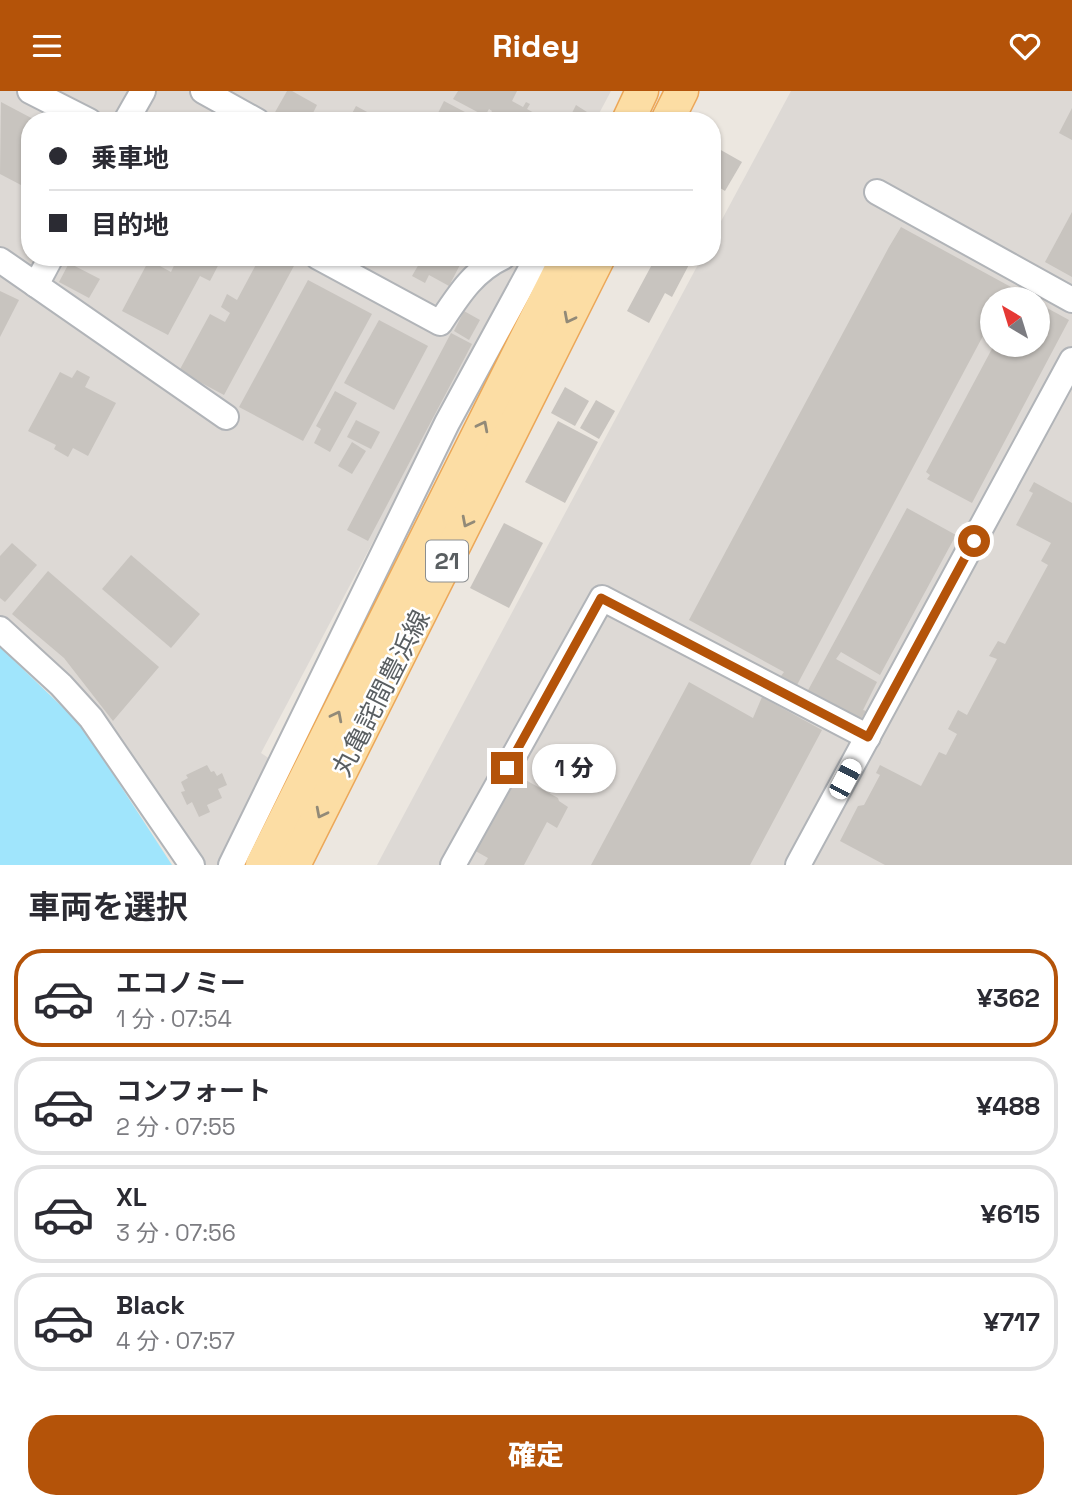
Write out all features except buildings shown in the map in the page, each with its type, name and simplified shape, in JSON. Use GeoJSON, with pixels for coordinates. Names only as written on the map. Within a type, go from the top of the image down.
{"type":"FeatureCollection","features":[{"type":"Feature","properties":{"kind":"main road"},"geometry":{"type":"LineString","coordinates":[[632,112],[642,91]]}},
{"type":"Feature","properties":{"kind":"main road"},"geometry":{"type":"LineString","coordinates":[[672,112],[682,91]]}},
{"type":"Feature","properties":{"kind":"main road","name":"丸亀詫間豊浜線"},"geometry":{"type":"LineString","coordinates":[[262,865],[552,269]]}},
{"type":"Feature","properties":{"kind":"main road","name":"丸亀詫間豊浜線"},"geometry":{"type":"LineString","coordinates":[[295,865],[552,269]]}},
{"type":"Feature","properties":{"kind":"street"},"geometry":{"type":"LineString","coordinates":[[30,91],[71,112]]}},
{"type":"Feature","properties":{"kind":"street"},"geometry":{"type":"LineString","coordinates":[[132,112],[143,91]]}},
{"type":"Feature","properties":{"kind":"street"},"geometry":{"type":"LineString","coordinates":[[203,91],[241,112]]}},
{"type":"Feature","properties":{"kind":"street"},"geometry":{"type":"LineString","coordinates":[[877,192],[1072,300]]}},
{"type":"Feature","properties":{"kind":"street"},"geometry":{"type":"LineString","coordinates":[[0,260],[226,417]]}},
{"type":"Feature","properties":{"kind":"street"},"geometry":{"type":"LineString","coordinates":[[36,285],[46,266]]}},
{"type":"Feature","properties":{"kind":"street"},"geometry":{"type":"LineString","coordinates":[[335,266],[440,323],[473,277],[486,266]]}},
{"type":"Feature","properties":{"kind":"street"},"geometry":{"type":"LineString","coordinates":[[230,865],[447,423],[552,269]]}},
{"type":"Feature","properties":{"kind":"street"},"geometry":{"type":"LineString","coordinates":[[799,865],[1070,368]]}},
{"type":"Feature","properties":{"kind":"street"},"geometry":{"type":"LineString","coordinates":[[453,865],[601,598],[868,737]]}},
{"type":"Feature","properties":{"kind":"street"},"geometry":{"type":"LineString","coordinates":[[0,629],[61,685],[91,718],[192,865]]}},
{"type":"Feature","properties":{"kind":"shaded area"},"geometry":{"type":"Polygon","coordinates":[[[0,91],[611,91],[600,112],[21,112],[21,266],[519,266],[261,753],[270,759],[218,865],[200,865],[0,620],[0,91]]]}},
{"type":"Feature","properties":{"kind":"shaded area"},"geometry":{"type":"Polygon","coordinates":[[[791,91],[1072,91],[1072,865],[377,865],[697,266],[721,266],[721,221],[791,91]]]}},
{"type":"Feature","properties":{"kind":"water"},"geometry":{"type":"Polygon","coordinates":[[[0,647],[81,725],[172,865],[0,865],[0,647]]]}},
{"type":"Feature","properties":{"kind":"route"},"geometry":{"type":"LineString","coordinates":[[507,768],[601,598],[868,737],[974,541]]}}]}
